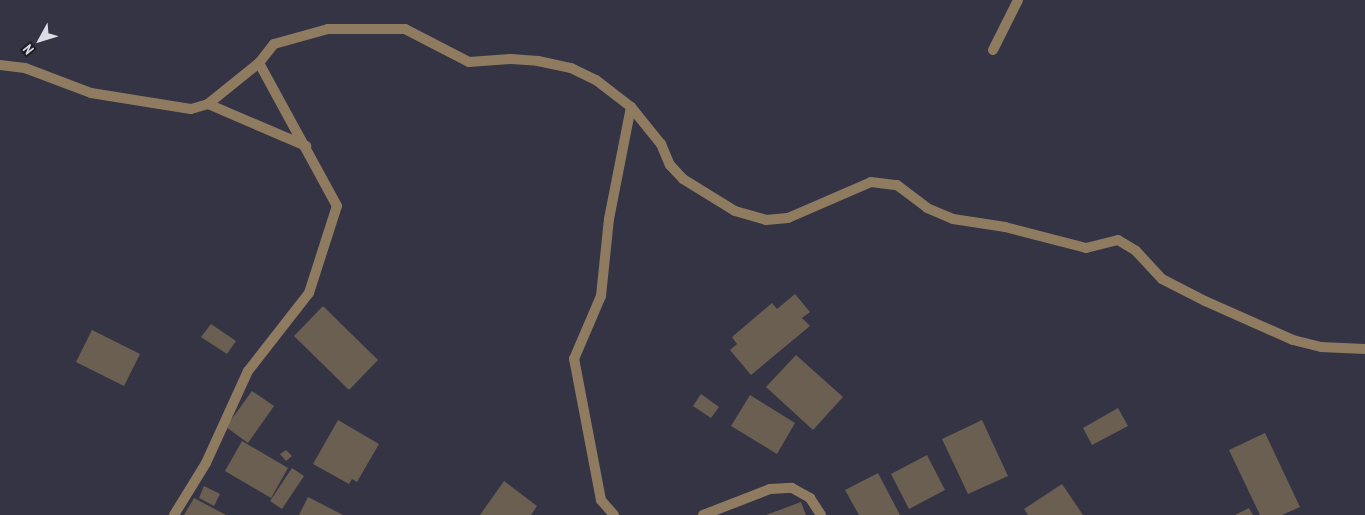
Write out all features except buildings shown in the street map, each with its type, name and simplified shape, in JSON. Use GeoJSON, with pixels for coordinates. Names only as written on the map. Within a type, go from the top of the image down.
{"type":"FeatureCollection","features":[{"type":"Feature","properties":{"kind":"street"},"geometry":{"type":"LineString","coordinates":[[993,50],[1018,0]]}},
{"type":"Feature","properties":{"kind":"street"},"geometry":{"type":"LineString","coordinates":[[0,65],[25,68],[91,93],[191,109],[208,104],[259,63],[274,44],[328,29],[405,29],[469,62],[511,59],[571,68],[596,80],[631,107],[661,144],[670,165],[683,179],[735,212],[766,220],[788,218],[871,182],[897,185],[927,208],[953,219],[1005,227],[1086,248],[1118,240],[1136,251],[1162,279],[1293,340],[1321,347],[1365,349]]}},
{"type":"Feature","properties":{"kind":"street"},"geometry":{"type":"LineString","coordinates":[[174,515],[206,463],[248,371],[309,293],[338,206],[259,63]]}},
{"type":"Feature","properties":{"kind":"street"},"geometry":{"type":"LineString","coordinates":[[208,104],[306,146]]}},
{"type":"Feature","properties":{"kind":"street"},"geometry":{"type":"LineString","coordinates":[[614,515],[601,500],[574,359],[601,296],[609,219],[631,107]]}},
{"type":"Feature","properties":{"kind":"street"},"geometry":{"type":"LineString","coordinates":[[702,515],[770,489],[792,488],[810,498],[822,515]]}}]}
